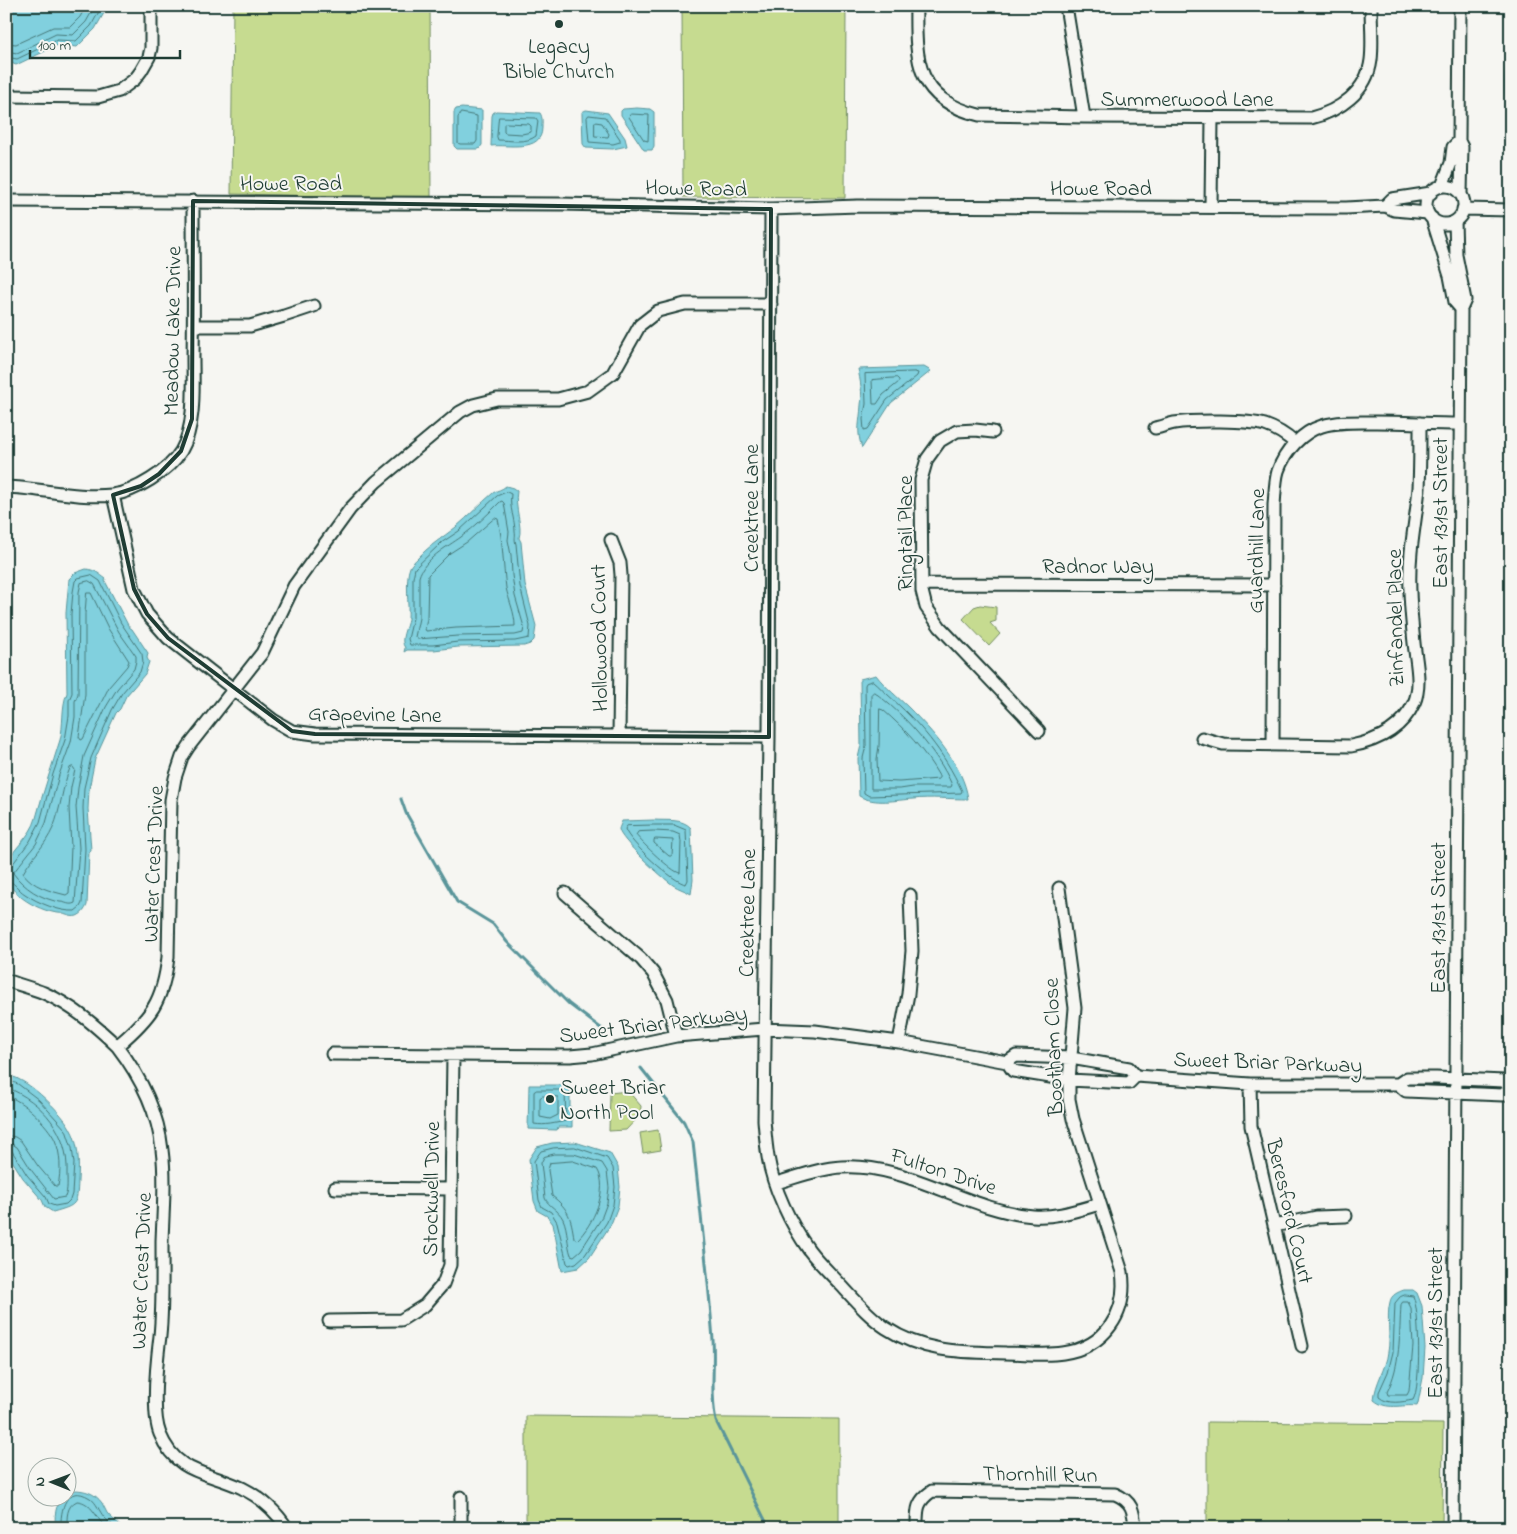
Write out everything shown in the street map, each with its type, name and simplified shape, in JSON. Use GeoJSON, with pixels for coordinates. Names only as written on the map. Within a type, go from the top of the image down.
{"type":"FeatureCollection","features":[{"type":"Feature","properties":{"kind":"street"},"geometry":{"type":"LineString","coordinates":[[6,96],[98,97],[119,91],[135,79],[148,57],[151,48],[151,6]]}},
{"type":"Feature","properties":{"kind":"street","name":"Summerwood Lane"},"geometry":{"type":"LineString","coordinates":[[916,6],[918,59],[922,72],[937,96],[962,111],[979,115],[1212,118],[1311,118],[1326,115],[1339,108],[1360,88],[1368,72],[1371,60],[1371,6]]}},
{"type":"Feature","properties":{"kind":"street"},"geometry":{"type":"LineString","coordinates":[[1066,6],[1084,117]]}},
{"type":"Feature","properties":{"kind":"street"},"geometry":{"type":"LineString","coordinates":[[1459,141],[1453,147],[1451,163],[1442,186],[1431,193],[1427,200],[1430,215],[1443,224],[1455,221],[1464,209],[1461,194],[1462,147],[1459,141],[1460,6]]}},
{"type":"Feature","properties":{"kind":"street"},"geometry":{"type":"LineString","coordinates":[[1211,208],[1212,118]]}},
{"type":"Feature","properties":{"kind":"street"},"geometry":{"type":"LineString","coordinates":[[1442,186],[1453,187],[1461,194]]}},
{"type":"Feature","properties":{"kind":"street","name":"Howe Road"},"geometry":{"type":"LineString","coordinates":[[1385,206],[1392,199],[1431,193]]}},
{"type":"Feature","properties":{"kind":"street","name":"Howe Road"},"geometry":{"type":"LineString","coordinates":[[6,200],[544,204],[771,208],[858,206],[1346,208],[1385,206],[1394,210],[1430,215]]}},
{"type":"Feature","properties":{"kind":"street","name":"Meadow Lake Drive"},"geometry":{"type":"LineString","coordinates":[[6,488],[30,488],[82,496],[113,495],[141,486],[159,474],[181,451],[192,419],[194,326],[193,201]]}},
{"type":"Feature","properties":{"kind":"street","name":"Creektree Lane"},"geometry":{"type":"LineString","coordinates":[[771,208],[769,737],[764,1029],[764,1120],[768,1159],[789,1217],[809,1251],[859,1305],[886,1327],[909,1340],[937,1349],[957,1352],[1061,1354],[1079,1350],[1098,1339],[1110,1328],[1116,1317]]}},
{"type":"Feature","properties":{"kind":"street"},"geometry":{"type":"LineString","coordinates":[[1464,209],[1511,210]]}},
{"type":"Feature","properties":{"kind":"street","name":"East 131st Street"},"geometry":{"type":"LineString","coordinates":[[1430,215],[1450,276],[1455,302],[1461,309]]}},
{"type":"Feature","properties":{"kind":"street","name":"East 131st Street"},"geometry":{"type":"LineString","coordinates":[[1453,1528],[1461,309],[1465,300],[1456,255],[1455,221]]}},
{"type":"Feature","properties":{"kind":"street","name":"Water Crest Drive"},"geometry":{"type":"LineString","coordinates":[[287,1528],[267,1505],[244,1489],[200,1474],[184,1465],[166,1447],[159,1432],[156,1408],[162,1264],[162,1148],[149,1100],[127,1059],[117,1046],[148,1017],[155,1006],[166,976],[171,800],[175,778],[182,757],[188,746],[262,653],[294,586],[350,509],[376,482],[460,412],[473,405],[497,399],[558,399],[588,392],[613,373],[640,325],[658,311],[685,304],[771,304]]}},
{"type":"Feature","properties":{"kind":"street"},"geometry":{"type":"LineString","coordinates":[[194,326],[250,326],[314,306]]}},
{"type":"Feature","properties":{"kind":"street"},"geometry":{"type":"LineString","coordinates":[[1155,428],[1186,422],[1254,422],[1285,434],[1295,443]]}},
{"type":"Feature","properties":{"kind":"street","name":"Guardhill Lane"},"geometry":{"type":"LineString","coordinates":[[1273,745],[1276,484],[1278,471],[1283,459],[1295,443],[1311,431],[1331,424],[1351,422],[1460,424]]}},
{"type":"Feature","properties":{"kind":"street","name":"Zinfandel Place"},"geometry":{"type":"LineString","coordinates":[[1202,738],[1223,744],[1351,746],[1371,742],[1390,732],[1400,723],[1414,703],[1418,682],[1410,584],[1411,552],[1419,480],[1420,423]]}},
{"type":"Feature","properties":{"kind":"street","name":"Ringtail Place"},"geometry":{"type":"LineString","coordinates":[[993,432],[957,431],[940,441],[927,459],[921,480],[923,600],[940,627],[1039,731]]}},
{"type":"Feature","properties":{"kind":"street","name":"Grapevine Lane"},"geometry":{"type":"LineString","coordinates":[[113,495],[134,589],[147,614],[168,638],[273,720],[292,731],[315,734],[769,737]]}},
{"type":"Feature","properties":{"kind":"street","name":"Hollowood Court"},"geometry":{"type":"LineString","coordinates":[[611,540],[620,563],[621,574],[619,736]]}},
{"type":"Feature","properties":{"kind":"street","name":"Radnor Way"},"geometry":{"type":"LineString","coordinates":[[922,584],[1274,585]]}},
{"type":"Feature","properties":{"kind":"street","name":"Bootham Close"},"geometry":{"type":"LineString","coordinates":[[1059,888],[1075,1008],[1069,1080],[1070,1099],[1073,1119],[1122,1272],[1124,1285],[1116,1317]]}},
{"type":"Feature","properties":{"kind":"street"},"geometry":{"type":"LineString","coordinates":[[565,893],[641,959],[653,973],[667,1000],[676,1036]]}},
{"type":"Feature","properties":{"kind":"street"},"geometry":{"type":"LineString","coordinates":[[899,1042],[908,994],[912,951],[910,895]]}},
{"type":"Feature","properties":{"kind":"street"},"geometry":{"type":"LineString","coordinates":[[6,980],[44,993],[70,1008],[98,1028],[117,1046]]}},
{"type":"Feature","properties":{"kind":"street","name":"Sweet Briar Parkway"},"geometry":{"type":"LineString","coordinates":[[332,1054],[570,1056],[592,1054],[676,1036],[764,1029],[815,1031],[899,1042],[1007,1062],[1013,1070],[1069,1080],[1129,1083],[1136,1076]]}},
{"type":"Feature","properties":{"kind":"street","name":"Stockwell Drive"},"geometry":{"type":"LineString","coordinates":[[329,1321],[401,1320],[425,1306],[442,1284],[450,1265],[453,1056]]}},
{"type":"Feature","properties":{"kind":"street","name":"Sweet Briar Parkway"},"geometry":{"type":"LineString","coordinates":[[1007,1062],[1016,1056],[1071,1058],[1129,1068],[1136,1076],[1250,1084],[1398,1084],[1407,1078],[1504,1081],[1510,1087],[1503,1095],[1456,1094],[1406,1091],[1398,1084]]}},
{"type":"Feature","properties":{"kind":"street","name":"Beresford Court"},"geometry":{"type":"LineString","coordinates":[[1250,1084],[1251,1126],[1302,1346]]}},
{"type":"Feature","properties":{"kind":"street","name":"Fulton Drive"},"geometry":{"type":"LineString","coordinates":[[776,1183],[825,1169],[861,1167],[895,1174],[1016,1214],[1051,1216],[1100,1204]]}},
{"type":"Feature","properties":{"kind":"street"},"geometry":{"type":"LineString","coordinates":[[335,1188],[451,1189]]}},
{"type":"Feature","properties":{"kind":"street"},"geometry":{"type":"LineString","coordinates":[[1274,1226],[1317,1217],[1346,1216]]}},
{"type":"Feature","properties":{"kind":"street","name":"Thornhill Run"},"geometry":{"type":"LineString","coordinates":[[917,1528],[917,1508],[922,1497],[932,1491],[1115,1494],[1126,1498],[1134,1513],[1135,1528]]}},
{"type":"Feature","properties":{"kind":"street"},"geometry":{"type":"LineString","coordinates":[[461,1497],[461,1528]]}},
{"type":"Feature","properties":{"kind":"highlighted area"},"geometry":{"type":"Polygon","coordinates":[[[193,201],[771,209],[769,737],[315,734],[292,731],[168,638],[147,614],[134,589],[113,495],[141,486],[159,474],[181,451],[192,419],[193,201]]]}},
{"type":"Feature","properties":{"kind":"green space"},"geometry":{"type":"Polygon","coordinates":[[[233,6],[430,6],[431,198],[231,194],[233,6]]]}},
{"type":"Feature","properties":{"kind":"green space"},"geometry":{"type":"Polygon","coordinates":[[[682,6],[846,6],[845,198],[683,197],[682,6]]]}},
{"type":"Feature","properties":{"kind":"green space"},"geometry":{"type":"Polygon","coordinates":[[[980,605],[996,607],[996,621],[990,623],[1000,634],[989,646],[963,619],[974,607],[980,605]]]}},
{"type":"Feature","properties":{"kind":"green space"},"geometry":{"type":"Polygon","coordinates":[[[628,1091],[641,1106],[640,1115],[626,1130],[609,1131],[610,1093],[628,1091]]]}},
{"type":"Feature","properties":{"kind":"green space"},"geometry":{"type":"Polygon","coordinates":[[[658,1130],[661,1150],[643,1153],[640,1133],[658,1130]]]}},
{"type":"Feature","properties":{"kind":"green space"},"geometry":{"type":"Polygon","coordinates":[[[526,1416],[839,1419],[839,1528],[526,1528],[526,1416]]]}},
{"type":"Feature","properties":{"kind":"green space"},"geometry":{"type":"Polygon","coordinates":[[[1207,1422],[1443,1424],[1442,1528],[1207,1528],[1207,1422]]]}},
{"type":"Feature","properties":{"kind":"water"},"geometry":{"type":"Polygon","coordinates":[[[6,6],[108,6],[95,29],[77,47],[58,45],[16,65],[6,61],[6,6]]]}},
{"type":"Feature","properties":{"kind":"water"},"geometry":{"type":"Polygon","coordinates":[[[1511,49],[1511,112],[1506,98],[1505,81],[1511,49]]]}},
{"type":"Feature","properties":{"kind":"water"},"geometry":{"type":"Polygon","coordinates":[[[456,109],[482,110],[482,145],[479,149],[457,149],[454,146],[454,112],[456,109]]]}},
{"type":"Feature","properties":{"kind":"water"},"geometry":{"type":"Polygon","coordinates":[[[623,109],[650,109],[654,112],[654,146],[652,150],[644,150],[621,115],[623,109]]]}},
{"type":"Feature","properties":{"kind":"water"},"geometry":{"type":"Polygon","coordinates":[[[586,110],[608,113],[625,138],[627,146],[613,149],[586,148],[583,144],[582,112],[586,110]]]}},
{"type":"Feature","properties":{"kind":"water"},"geometry":{"type":"Polygon","coordinates":[[[496,111],[540,113],[542,128],[540,136],[536,141],[523,146],[491,146],[492,116],[496,111]]]}},
{"type":"Feature","properties":{"kind":"water"},"geometry":{"type":"Polygon","coordinates":[[[924,367],[931,371],[891,403],[862,448],[859,431],[862,396],[858,369],[924,367]]]}},
{"type":"Feature","properties":{"kind":"water"},"geometry":{"type":"Polygon","coordinates":[[[506,486],[517,491],[519,538],[525,585],[536,626],[534,640],[524,646],[458,647],[434,650],[407,650],[404,652],[403,637],[408,619],[408,578],[411,566],[427,549],[456,527],[493,493],[506,486]]]}},
{"type":"Feature","properties":{"kind":"water"},"geometry":{"type":"Polygon","coordinates":[[[86,569],[95,571],[106,579],[105,581],[129,627],[148,653],[147,658],[149,662],[145,674],[126,696],[116,713],[95,759],[89,789],[88,809],[91,850],[89,853],[87,905],[80,914],[72,916],[41,908],[22,898],[9,883],[6,865],[34,825],[60,740],[67,693],[66,613],[69,579],[75,573],[86,569]]]}},
{"type":"Feature","properties":{"kind":"water"},"geometry":{"type":"Polygon","coordinates":[[[876,675],[918,717],[946,750],[960,774],[968,799],[927,798],[879,801],[859,796],[858,758],[861,745],[860,679],[876,675]]]}},
{"type":"Feature","properties":{"kind":"water"},"geometry":{"type":"Polygon","coordinates":[[[622,821],[679,821],[691,828],[693,880],[691,894],[673,885],[652,867],[626,841],[619,829],[622,821]]]}},
{"type":"Feature","properties":{"kind":"water"},"geometry":{"type":"Polygon","coordinates":[[[6,1074],[26,1083],[40,1094],[61,1115],[73,1134],[78,1153],[78,1189],[76,1200],[67,1208],[53,1212],[45,1207],[42,1200],[23,1178],[6,1151],[6,1074]]]}},
{"type":"Feature","properties":{"kind":"water","name":"Sweet Briar North Pool"},"geometry":{"type":"Polygon","coordinates":[[[529,1085],[563,1085],[563,1087],[570,1087],[572,1127],[558,1127],[557,1130],[528,1129],[529,1085]]]}},
{"type":"Feature","properties":{"kind":"water"},"geometry":{"type":"Polygon","coordinates":[[[575,1142],[610,1153],[618,1167],[620,1187],[618,1206],[611,1224],[589,1258],[578,1268],[562,1271],[553,1224],[547,1216],[538,1211],[534,1201],[529,1159],[537,1147],[552,1143],[575,1142]]]}},
{"type":"Feature","properties":{"kind":"water"},"geometry":{"type":"Polygon","coordinates":[[[1404,1290],[1413,1290],[1417,1293],[1422,1306],[1425,1348],[1423,1378],[1417,1406],[1389,1406],[1374,1400],[1388,1352],[1388,1314],[1391,1300],[1395,1294],[1404,1290]]]}},
{"type":"Feature","properties":{"kind":"water"},"geometry":{"type":"Polygon","coordinates":[[[78,1490],[86,1491],[93,1494],[102,1503],[107,1513],[121,1528],[56,1528],[55,1515],[57,1507],[78,1506],[78,1490]]]}},
{"type":"Feature","properties":{"kind":"waterway"},"geometry":{"type":"LineString","coordinates":[[401,799],[406,813],[457,902],[493,924],[507,942],[569,1004],[602,1029]]}},
{"type":"Feature","properties":{"kind":"waterway"},"geometry":{"type":"LineString","coordinates":[[641,1068],[684,1122],[693,1142],[711,1315],[714,1411],[716,1421],[769,1528]]}},
{"type":"Feature","properties":{"kind":"place","name":"Legacy Bible Church"},"geometry":{"type":"Point","coordinates":[559,24]}},
{"type":"Feature","properties":{"kind":"place","name":"Sweet Briar North Pool"},"geometry":{"type":"Point","coordinates":[550,1099]}}]}
